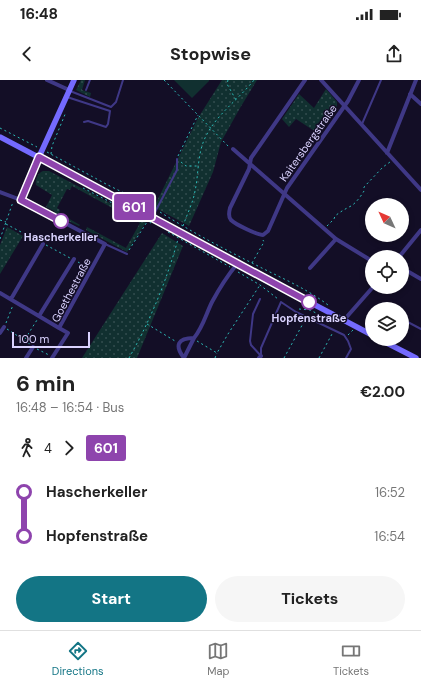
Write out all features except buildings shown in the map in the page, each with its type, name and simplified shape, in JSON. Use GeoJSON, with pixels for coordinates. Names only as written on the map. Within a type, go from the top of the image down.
{"type":"FeatureCollection","features":[{"type":"Feature","properties":{"kind":"main road"},"geometry":{"type":"LineString","coordinates":[[39,157],[74,80]]}},
{"type":"Feature","properties":{"kind":"main road"},"geometry":{"type":"LineString","coordinates":[[0,137],[152,217],[235,267],[344,320],[365,332]]}},
{"type":"Feature","properties":{"kind":"main road"},"geometry":{"type":"LineString","coordinates":[[393,346],[416,358]]}},
{"type":"Feature","properties":{"kind":"street"},"geometry":{"type":"LineString","coordinates":[[47,80],[69,90]]}},
{"type":"Feature","properties":{"kind":"street"},"geometry":{"type":"LineString","coordinates":[[263,235],[257,235],[231,220],[228,215],[251,158],[305,80]]}},
{"type":"Feature","properties":{"kind":"street"},"geometry":{"type":"LineString","coordinates":[[321,80],[421,190]]}},
{"type":"Feature","properties":{"kind":"street","name":"Kaitersbergstraße"},"geometry":{"type":"LineString","coordinates":[[263,235],[268,231],[287,188],[345,106],[359,80]]}},
{"type":"Feature","properties":{"kind":"street"},"geometry":{"type":"LineString","coordinates":[[387,153],[416,80]]}},
{"type":"Feature","properties":{"kind":"street"},"geometry":{"type":"LineString","coordinates":[[410,94],[421,104]]}},
{"type":"Feature","properties":{"kind":"street"},"geometry":{"type":"LineString","coordinates":[[233,149],[336,239],[365,257]]}},
{"type":"Feature","properties":{"kind":"street"},"geometry":{"type":"LineString","coordinates":[[21,200],[39,157]]}},
{"type":"Feature","properties":{"kind":"street"},"geometry":{"type":"LineString","coordinates":[[0,192],[21,200],[105,244]]}},
{"type":"Feature","properties":{"kind":"street"},"geometry":{"type":"LineString","coordinates":[[405,250],[421,230]]}},
{"type":"Feature","properties":{"kind":"street"},"geometry":{"type":"LineString","coordinates":[[310,268],[336,239]]}},
{"type":"Feature","properties":{"kind":"street"},"geometry":{"type":"LineString","coordinates":[[13,300],[43,244]]}},
{"type":"Feature","properties":{"kind":"street","name":"Goethestraße"},"geometry":{"type":"LineString","coordinates":[[52,357],[68,333],[59,328],[105,244]]}},
{"type":"Feature","properties":{"kind":"street"},"geometry":{"type":"LineString","coordinates":[[39,316],[74,259]]}},
{"type":"Feature","properties":{"kind":"street"},"geometry":{"type":"LineString","coordinates":[[183,358],[204,323],[212,302],[235,267]]}},
{"type":"Feature","properties":{"kind":"street"},"geometry":{"type":"LineString","coordinates":[[409,271],[420,276]]}},
{"type":"Feature","properties":{"kind":"street"},"geometry":{"type":"LineString","coordinates":[[0,293],[59,328]]}},
{"type":"Feature","properties":{"kind":"street"},"geometry":{"type":"LineString","coordinates":[[344,320],[367,294]]}},
{"type":"Feature","properties":{"kind":"street"},"geometry":{"type":"LineString","coordinates":[[0,333],[4,327]]}},
{"type":"Feature","properties":{"kind":"street"},"geometry":{"type":"LineString","coordinates":[[183,358],[177,348],[179,343],[188,338],[194,338]]}},
{"type":"Feature","properties":{"kind":"street"},"geometry":{"type":"LineString","coordinates":[[26,358],[34,347]]}},
{"type":"Feature","properties":{"kind":"lane"},"geometry":{"type":"LineString","coordinates":[[86,90],[90,80]]}},
{"type":"Feature","properties":{"kind":"lane"},"geometry":{"type":"LineString","coordinates":[[69,90],[112,106],[116,102],[123,80]]}},
{"type":"Feature","properties":{"kind":"lane"},"geometry":{"type":"LineString","coordinates":[[362,125],[381,80]]}},
{"type":"Feature","properties":{"kind":"lane"},"geometry":{"type":"LineString","coordinates":[[66,97],[110,111],[108,124],[106,126],[88,121],[84,122]]}},
{"type":"Feature","properties":{"kind":"lane"},"geometry":{"type":"LineString","coordinates":[[152,217],[177,170],[177,159]]}},
{"type":"Feature","properties":{"kind":"lane"},"geometry":{"type":"LineString","coordinates":[[105,244],[127,254]]}},
{"type":"Feature","properties":{"kind":"lane"},"geometry":{"type":"LineString","coordinates":[[260,299],[253,314],[250,340],[251,345],[260,357]]}},
{"type":"Feature","properties":{"kind":"lane"},"geometry":{"type":"LineString","coordinates":[[260,357],[261,348],[281,302],[289,308],[346,337],[351,350],[346,358]]}},
{"type":"Feature","properties":{"kind":"lane"},"geometry":{"type":"LineString","coordinates":[[409,323],[421,329]]}},
{"type":"Feature","properties":{"kind":"path"},"geometry":{"type":"LineString","coordinates":[[164,80],[230,148],[233,149]]}},
{"type":"Feature","properties":{"kind":"path"},"geometry":{"type":"LineString","coordinates":[[228,80],[226,84],[236,100]]}},
{"type":"Feature","properties":{"kind":"path"},"geometry":{"type":"LineString","coordinates":[[183,226],[195,191],[198,166],[203,144],[211,128],[254,80]]}},
{"type":"Feature","properties":{"kind":"path"},"geometry":{"type":"LineString","coordinates":[[51,154],[52,146],[67,108]]}},
{"type":"Feature","properties":{"kind":"path"},"geometry":{"type":"LineString","coordinates":[[198,115],[177,159],[186,166],[198,166]]}},
{"type":"Feature","properties":{"kind":"path"},"geometry":{"type":"LineString","coordinates":[[0,128],[156,209],[183,226],[252,264],[301,288],[330,307]]}},
{"type":"Feature","properties":{"kind":"path"},"geometry":{"type":"LineString","coordinates":[[324,229],[335,216],[346,207],[357,201],[364,191],[364,187],[383,167],[393,160]]}},
{"type":"Feature","properties":{"kind":"path"},"geometry":{"type":"LineString","coordinates":[[84,181],[83,188],[152,224]]}},
{"type":"Feature","properties":{"kind":"path"},"geometry":{"type":"LineString","coordinates":[[97,200],[99,196]]}},
{"type":"Feature","properties":{"kind":"path"},"geometry":{"type":"LineString","coordinates":[[0,239],[14,198]]}},
{"type":"Feature","properties":{"kind":"path"},"geometry":{"type":"LineString","coordinates":[[127,254],[147,222],[152,217]]}},
{"type":"Feature","properties":{"kind":"path"},"geometry":{"type":"LineString","coordinates":[[0,220],[92,270]]}},
{"type":"Feature","properties":{"kind":"path"},"geometry":{"type":"LineString","coordinates":[[168,232],[178,239],[235,267],[281,302]]}},
{"type":"Feature","properties":{"kind":"path"},"geometry":{"type":"LineString","coordinates":[[252,264],[264,242],[263,235]]}},
{"type":"Feature","properties":{"kind":"path"},"geometry":{"type":"LineString","coordinates":[[129,358],[146,324],[165,279],[178,239]]}},
{"type":"Feature","properties":{"kind":"path"},"geometry":{"type":"LineString","coordinates":[[215,358],[228,334],[260,285]]}},
{"type":"Feature","properties":{"kind":"path"},"geometry":{"type":"LineString","coordinates":[[13,300],[4,327],[52,357]]}},
{"type":"Feature","properties":{"kind":"path"},"geometry":{"type":"LineString","coordinates":[[289,308],[310,310],[324,317]]}},
{"type":"Feature","properties":{"kind":"path"},"geometry":{"type":"LineString","coordinates":[[24,340],[39,316]]}},
{"type":"Feature","properties":{"kind":"path"},"geometry":{"type":"LineString","coordinates":[[284,358],[307,316]]}},
{"type":"Feature","properties":{"kind":"path"},"geometry":{"type":"LineString","coordinates":[[146,324],[179,343]]}},
{"type":"Feature","properties":{"kind":"path"},"geometry":{"type":"LineString","coordinates":[[346,337],[356,327]]}},
{"type":"Feature","properties":{"kind":"path"},"geometry":{"type":"LineString","coordinates":[[319,358],[334,331]]}},
{"type":"Feature","properties":{"kind":"path"},"geometry":{"type":"LineString","coordinates":[[194,338],[218,353]]}},
{"type":"Feature","properties":{"kind":"green space"},"geometry":{"type":"Polygon","coordinates":[[[81,80],[85,80],[82,90],[91,93],[90,97],[76,90],[81,80]]]}},
{"type":"Feature","properties":{"kind":"green space"},"geometry":{"type":"Polygon","coordinates":[[[174,80],[209,80],[209,81],[192,98],[174,80]]]}},
{"type":"Feature","properties":{"kind":"green space"},"geometry":{"type":"Polygon","coordinates":[[[222,80],[257,80],[221,142],[213,172],[189,226],[154,207],[198,118],[222,80]]]}},
{"type":"Feature","properties":{"kind":"green space"},"geometry":{"type":"Polygon","coordinates":[[[326,89],[337,102],[337,107],[319,134],[296,119],[289,127],[282,119],[299,94],[314,108],[326,89]]]}},
{"type":"Feature","properties":{"kind":"green space"},"geometry":{"type":"Polygon","coordinates":[[[43,171],[49,171],[146,222],[127,252],[86,230],[87,227],[126,248],[140,223],[72,186],[70,190],[67,189],[57,208],[60,210],[59,213],[80,225],[79,226],[64,219],[65,218],[46,207],[52,195],[36,185],[37,176],[43,171]]]}},
{"type":"Feature","properties":{"kind":"green space"},"geometry":{"type":"Polygon","coordinates":[[[7,227],[23,236],[0,274],[0,245],[7,227]]]}},
{"type":"Feature","properties":{"kind":"green space"},"geometry":{"type":"Polygon","coordinates":[[[162,233],[183,246],[137,358],[82,358],[162,233]]]}},
{"type":"Feature","properties":{"kind":"bus line","name":"601"},"geometry":{"type":"LineString","coordinates":[[61,221],[21,200],[39,157],[309,302]]}},
{"type":"Feature","properties":{"kind":"place","name":"Hascherkeller"},"geometry":{"type":"Point","coordinates":[61,221]}},
{"type":"Feature","properties":{"kind":"place","name":"Hopfenstraße"},"geometry":{"type":"Point","coordinates":[309,302]}}]}
